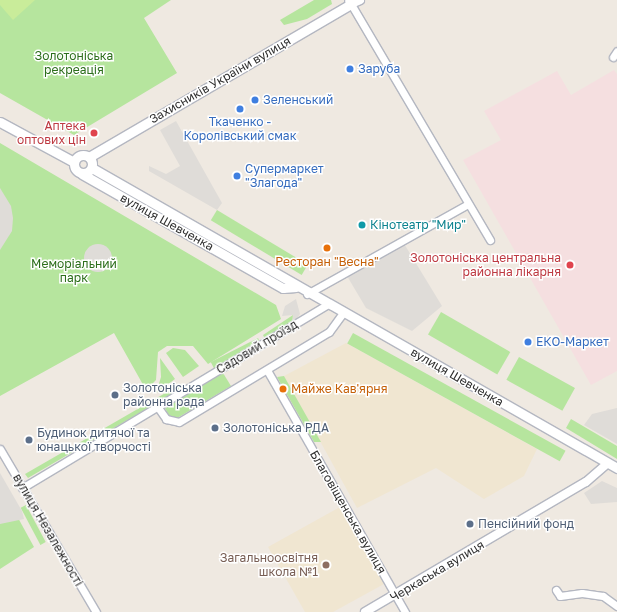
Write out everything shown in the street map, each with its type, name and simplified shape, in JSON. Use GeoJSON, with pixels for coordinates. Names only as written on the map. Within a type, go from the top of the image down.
{"type":"FeatureCollection","features":[{"type":"Feature","properties":{"kind":"main road","name":"Захисників України вулиця"},"geometry":{"type":"LineString","coordinates":[[89,157],[353,1]]}},
{"type":"Feature","properties":{"kind":"main road"},"geometry":{"type":"LineString","coordinates":[[0,122],[74,162],[76,171],[82,174],[92,168],[89,157],[80,156],[74,162]]}},
{"type":"Feature","properties":{"kind":"main road","name":"вулиця Шевченка"},"geometry":{"type":"LineString","coordinates":[[92,168],[288,278],[296,287],[326,305],[343,313],[617,468]]}},
{"type":"Feature","properties":{"kind":"main road","name":"вулиця Шевченка"},"geometry":{"type":"LineString","coordinates":[[82,174],[283,288],[296,287]]}},
{"type":"Feature","properties":{"kind":"street"},"geometry":{"type":"LineString","coordinates":[[353,1],[490,240]]}},
{"type":"Feature","properties":{"kind":"street"},"geometry":{"type":"LineString","coordinates":[[307,294],[468,204]]}},
{"type":"Feature","properties":{"kind":"street","name":"Садовий проїзд"},"geometry":{"type":"LineString","coordinates":[[22,488],[326,305]]}},
{"type":"Feature","properties":{"kind":"street"},"geometry":{"type":"LineString","coordinates":[[158,406],[166,419],[179,422],[330,332],[343,313]]}},
{"type":"Feature","properties":{"kind":"street","name":"Благовіщенська вулиця"},"geometry":{"type":"LineString","coordinates":[[266,370],[405,612]]}},
{"type":"Feature","properties":{"kind":"street","name":"вулиця Незалежності"},"geometry":{"type":"LineString","coordinates":[[0,449],[96,612]]}},
{"type":"Feature","properties":{"kind":"street","name":"Черкаська вулиця"},"geometry":{"type":"LineString","coordinates":[[365,612],[396,596],[586,482],[608,463]]}},
{"type":"Feature","properties":{"kind":"street"},"geometry":{"type":"LineString","coordinates":[[556,590],[560,596],[582,593],[603,596],[617,606]]}},
{"type":"Feature","properties":{"kind":"shaded area","name":"Золотоніська центральна районна лікарня"},"geometry":{"type":"Polygon","coordinates":[[[614,70],[617,74],[617,371],[591,385],[463,160],[501,140],[484,111],[557,71],[571,95],[614,70]]]}},
{"type":"Feature","properties":{"kind":"shaded area"},"geometry":{"type":"Polygon","coordinates":[[[176,121],[222,203],[217,210],[149,171],[149,166],[166,174],[180,166],[160,130],[176,121]]]}},
{"type":"Feature","properties":{"kind":"shaded area"},"geometry":{"type":"Polygon","coordinates":[[[0,188],[11,206],[13,218],[12,231],[0,250],[0,188]]]}},
{"type":"Feature","properties":{"kind":"shaded area"},"geometry":{"type":"Polygon","coordinates":[[[403,242],[442,306],[412,331],[366,308],[347,276],[403,242]]]}},
{"type":"Feature","properties":{"kind":"shaded area"},"geometry":{"type":"Polygon","coordinates":[[[98,244],[104,245],[108,248],[111,252],[111,264],[108,268],[104,271],[98,272],[92,271],[88,268],[85,264],[84,258],[85,252],[88,248],[92,245],[98,244]]]}},
{"type":"Feature","properties":{"kind":"shaded area"},"geometry":{"type":"Polygon","coordinates":[[[296,299],[300,314],[292,325],[293,315],[282,316],[285,306],[296,299]]]}},
{"type":"Feature","properties":{"kind":"shaded area"},"geometry":{"type":"Polygon","coordinates":[[[346,343],[537,449],[524,476],[484,499],[436,468],[357,508],[284,376],[346,343]]]}},
{"type":"Feature","properties":{"kind":"shaded area"},"geometry":{"type":"Polygon","coordinates":[[[617,408],[617,444],[584,425],[592,414],[617,408]]]}},
{"type":"Feature","properties":{"kind":"shaded area"},"geometry":{"type":"Polygon","coordinates":[[[0,473],[22,511],[24,519],[0,524],[0,473]]]}},
{"type":"Feature","properties":{"kind":"shaded area"},"geometry":{"type":"Polygon","coordinates":[[[602,481],[617,488],[617,502],[591,504],[584,493],[602,481]]]}},
{"type":"Feature","properties":{"kind":"shaded area","name":"Загальноосвітня школа №1"},"geometry":{"type":"Polygon","coordinates":[[[340,507],[384,584],[333,612],[305,612],[268,547],[340,507]]]}},
{"type":"Feature","properties":{"kind":"green space","name":"Золотоніська рекреація"},"geometry":{"type":"Polygon","coordinates":[[[0,0],[171,0],[144,18],[177,73],[74,135],[0,93],[0,0]]]}},
{"type":"Feature","properties":{"kind":"green space"},"geometry":{"type":"Polygon","coordinates":[[[0,0],[35,0],[13,20],[0,5],[0,0]]]}},
{"type":"Feature","properties":{"kind":"green space"},"geometry":{"type":"Polygon","coordinates":[[[314,0],[331,0],[332,4],[307,19],[284,25],[280,20],[314,0]]]}},
{"type":"Feature","properties":{"kind":"green space","name":"Меморіальний парк"},"geometry":{"type":"Polygon","coordinates":[[[0,143],[276,305],[281,319],[208,364],[193,346],[167,346],[158,352],[156,380],[146,390],[114,333],[0,396],[0,143]]]}},
{"type":"Feature","properties":{"kind":"green space"},"geometry":{"type":"Polygon","coordinates":[[[217,210],[308,265],[302,275],[211,220],[217,210]]]}},
{"type":"Feature","properties":{"kind":"green space"},"geometry":{"type":"Polygon","coordinates":[[[441,312],[510,352],[497,375],[428,335],[441,312]]]}},
{"type":"Feature","properties":{"kind":"green space"},"geometry":{"type":"Polygon","coordinates":[[[293,315],[292,325],[266,341],[263,335],[293,315]]]}},
{"type":"Feature","properties":{"kind":"green space"},"geometry":{"type":"Polygon","coordinates":[[[353,333],[566,451],[560,461],[347,343],[353,333]]]}},
{"type":"Feature","properties":{"kind":"green space"},"geometry":{"type":"Polygon","coordinates":[[[258,338],[261,344],[214,368],[211,362],[258,338]]]}},
{"type":"Feature","properties":{"kind":"green space"},"geometry":{"type":"Polygon","coordinates":[[[173,348],[185,350],[199,366],[183,377],[166,353],[173,348]]]}},
{"type":"Feature","properties":{"kind":"green space"},"geometry":{"type":"Polygon","coordinates":[[[519,357],[575,388],[562,411],[506,380],[519,357]]]}},
{"type":"Feature","properties":{"kind":"green space"},"geometry":{"type":"Polygon","coordinates":[[[160,358],[175,379],[156,393],[161,377],[160,358]]]}},
{"type":"Feature","properties":{"kind":"green space"},"geometry":{"type":"Polygon","coordinates":[[[223,373],[231,386],[179,417],[170,418],[165,408],[223,373]]]}},
{"type":"Feature","properties":{"kind":"green space"},"geometry":{"type":"Polygon","coordinates":[[[284,376],[321,442],[314,442],[277,377],[284,376]]]}},
{"type":"Feature","properties":{"kind":"green space"},"geometry":{"type":"Polygon","coordinates":[[[181,384],[184,387],[28,478],[25,474],[181,384]]]}},
{"type":"Feature","properties":{"kind":"green space"},"geometry":{"type":"Polygon","coordinates":[[[571,419],[617,446],[617,459],[566,428],[571,419]]]}},
{"type":"Feature","properties":{"kind":"green space"},"geometry":{"type":"Polygon","coordinates":[[[0,485],[34,547],[0,569],[0,485]]]}},
{"type":"Feature","properties":{"kind":"green space"},"geometry":{"type":"Polygon","coordinates":[[[26,505],[46,542],[40,545],[21,508],[26,505]]]}},
{"type":"Feature","properties":{"kind":"place","name":"Заруба"},"geometry":{"type":"Point","coordinates":[350,69]}},
{"type":"Feature","properties":{"kind":"place","name":"Зеленський"},"geometry":{"type":"Point","coordinates":[255,100]}},
{"type":"Feature","properties":{"kind":"place","name":"Ткаченко - Королівський смак"},"geometry":{"type":"Point","coordinates":[240,109]}},
{"type":"Feature","properties":{"kind":"place","name":"Аптека оптових цін"},"geometry":{"type":"Point","coordinates":[94,133]}},
{"type":"Feature","properties":{"kind":"place","name":"Супермаркет \"Злагода\""},"geometry":{"type":"Point","coordinates":[237,176]}},
{"type":"Feature","properties":{"kind":"place","name":"Кінотеатр \"Мир\""},"geometry":{"type":"Point","coordinates":[362,225]}},
{"type":"Feature","properties":{"kind":"place","name":"Ресторан \"Весна\""},"geometry":{"type":"Point","coordinates":[327,248]}},
{"type":"Feature","properties":{"kind":"place","name":"Золотоніська центральна районна лікарня"},"geometry":{"type":"Point","coordinates":[570,265]}},
{"type":"Feature","properties":{"kind":"place","name":"ЕКО-Маркет"},"geometry":{"type":"Point","coordinates":[528,342]}},
{"type":"Feature","properties":{"kind":"place","name":"Майже Кав'ярня"},"geometry":{"type":"Point","coordinates":[283,389]}},
{"type":"Feature","properties":{"kind":"place","name":"Золотоніська районна рада"},"geometry":{"type":"Point","coordinates":[115,395]}},
{"type":"Feature","properties":{"kind":"place","name":"Золотоніська РДА"},"geometry":{"type":"Point","coordinates":[215,428]}},
{"type":"Feature","properties":{"kind":"place","name":"Будинок дитячої та юнацької творчості"},"geometry":{"type":"Point","coordinates":[29,440]}},
{"type":"Feature","properties":{"kind":"place","name":"Пенсійний фонд"},"geometry":{"type":"Point","coordinates":[470,524]}},
{"type":"Feature","properties":{"kind":"place","name":"Загальноосвітня школа №1"},"geometry":{"type":"Point","coordinates":[326,565]}}]}
